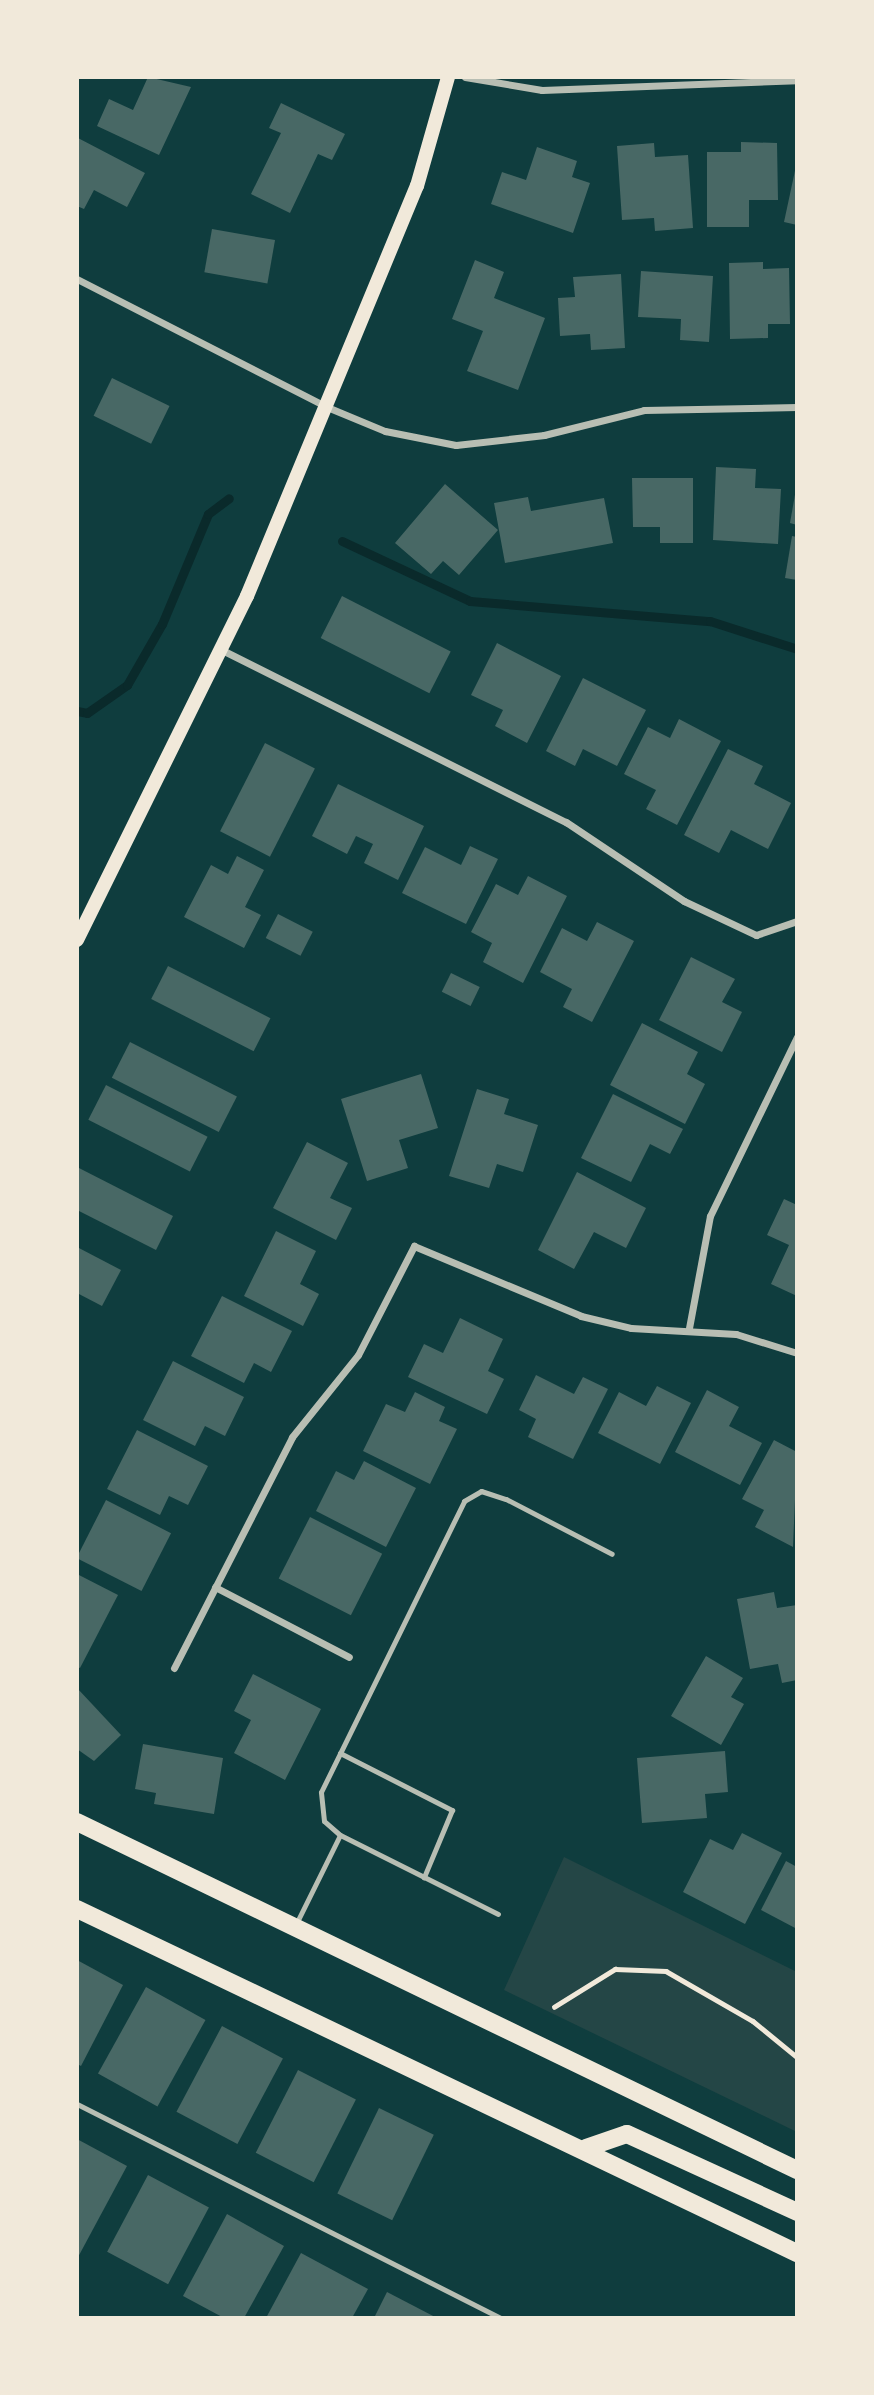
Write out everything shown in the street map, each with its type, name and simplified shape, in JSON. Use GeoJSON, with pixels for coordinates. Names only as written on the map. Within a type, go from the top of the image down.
{"type":"FeatureCollection","features":[{"type":"Feature","properties":{"kind":"main road"},"geometry":{"type":"LineString","coordinates":[[77,940],[222,650],[327,407],[417,186],[448,77]]}},
{"type":"Feature","properties":{"kind":"main road"},"geometry":{"type":"LineString","coordinates":[[77,1822],[797,2170]]}},
{"type":"Feature","properties":{"kind":"main road"},"geometry":{"type":"LineString","coordinates":[[77,1909],[586,2148],[797,2253]]}},
{"type":"Feature","properties":{"kind":"main road"},"geometry":{"type":"LineString","coordinates":[[586,2148],[608,2135],[627,2134],[797,2212]]}},
{"type":"Feature","properties":{"kind":"street"},"geometry":{"type":"LineString","coordinates":[[465,77],[542,90],[797,80]]}},
{"type":"Feature","properties":{"kind":"street"},"geometry":{"type":"LineString","coordinates":[[77,279],[327,407],[385,431],[456,445],[544,435],[645,410],[797,407]]}},
{"type":"Feature","properties":{"kind":"street"},"geometry":{"type":"LineString","coordinates":[[222,650],[566,822],[684,901],[744,930],[756,935],[797,921]]}},
{"type":"Feature","properties":{"kind":"street"},"geometry":{"type":"LineString","coordinates":[[689,1328],[710,1216],[797,1037]]}},
{"type":"Feature","properties":{"kind":"street"},"geometry":{"type":"LineString","coordinates":[[174,1668],[292,1437],[358,1355],[414,1245],[581,1316],[631,1328],[689,1328],[797,1353]]}},
{"type":"Feature","properties":{"kind":"street"},"geometry":{"type":"LineString","coordinates":[[215,1587],[349,1657]]}},
{"type":"Feature","properties":{"kind":"lane"},"geometry":{"type":"LineString","coordinates":[[498,1914],[340,1835],[319,1807],[340,1753],[464,1501],[481,1491],[506,1499],[612,1554]]}},
{"type":"Feature","properties":{"kind":"lane"},"geometry":{"type":"LineString","coordinates":[[340,1753],[452,1810],[424,1877]]}},
{"type":"Feature","properties":{"kind":"lane"},"geometry":{"type":"LineString","coordinates":[[295,1927],[340,1835]]}},
{"type":"Feature","properties":{"kind":"lane"},"geometry":{"type":"LineString","coordinates":[[77,2104],[500,2318]]}},
{"type":"Feature","properties":{"kind":"path"},"geometry":{"type":"LineString","coordinates":[[554,2007],[615,1969],[666,1971],[753,2021],[797,2057]]}},
{"type":"Feature","properties":{"kind":"shaded area"},"geometry":{"type":"Polygon","coordinates":[[[564,1857],[797,1972],[797,2132],[504,1990],[564,1857]]]}},
{"type":"Feature","properties":{"kind":"building"},"geometry":{"type":"Polygon","coordinates":[[[148,77],[191,87],[159,155],[97,126],[109,99],[133,110],[148,77]]]}},
{"type":"Feature","properties":{"kind":"building"},"geometry":{"type":"Polygon","coordinates":[[[281,103],[345,134],[332,160],[318,154],[290,213],[251,194],[281,133],[269,128],[281,103]]]}},
{"type":"Feature","properties":{"kind":"building"},"geometry":{"type":"Polygon","coordinates":[[[78,138],[145,173],[127,207],[94,190],[84,209],[77,206],[78,138]]]}},
{"type":"Feature","properties":{"kind":"building"},"geometry":{"type":"Polygon","coordinates":[[[741,142],[777,143],[778,200],[749,200],[749,227],[707,227],[707,152],[741,152],[741,142]]]}},
{"type":"Feature","properties":{"kind":"building"},"geometry":{"type":"Polygon","coordinates":[[[654,143],[655,157],[688,155],[693,228],[655,231],[654,218],[622,220],[617,146],[654,143]]]}},
{"type":"Feature","properties":{"kind":"building"},"geometry":{"type":"Polygon","coordinates":[[[537,147],[577,161],[572,177],[590,183],[573,233],[491,204],[502,172],[526,180],[537,147]]]}},
{"type":"Feature","properties":{"kind":"building"},"geometry":{"type":"Polygon","coordinates":[[[797,167],[797,225],[784,222],[797,167]]]}},
{"type":"Feature","properties":{"kind":"building"},"geometry":{"type":"Polygon","coordinates":[[[212,229],[275,240],[267,283],[204,272],[212,229]]]}},
{"type":"Feature","properties":{"kind":"building"},"geometry":{"type":"Polygon","coordinates":[[[475,260],[504,272],[494,298],[545,318],[518,390],[467,371],[483,331],[452,319],[475,260]]]}},
{"type":"Feature","properties":{"kind":"building"},"geometry":{"type":"Polygon","coordinates":[[[763,262],[763,269],[789,268],[790,324],[768,324],[768,338],[730,339],[729,263],[763,262]]]}},
{"type":"Feature","properties":{"kind":"building"},"geometry":{"type":"Polygon","coordinates":[[[641,271],[713,276],[709,342],[680,340],[681,319],[638,317],[641,271]]]}},
{"type":"Feature","properties":{"kind":"building"},"geometry":{"type":"Polygon","coordinates":[[[621,274],[625,348],[591,350],[590,334],[560,336],[558,298],[575,297],[573,277],[621,274]]]}},
{"type":"Feature","properties":{"kind":"building"},"geometry":{"type":"Polygon","coordinates":[[[112,378],[170,406],[151,444],[94,416],[112,378]]]}},
{"type":"Feature","properties":{"kind":"building"},"geometry":{"type":"Polygon","coordinates":[[[716,467],[756,469],[755,488],[781,489],[778,544],[713,540],[716,467]]]}},
{"type":"Feature","properties":{"kind":"building"},"geometry":{"type":"Polygon","coordinates":[[[632,478],[693,478],[693,543],[660,543],[660,527],[633,527],[632,478]]]}},
{"type":"Feature","properties":{"kind":"building"},"geometry":{"type":"Polygon","coordinates":[[[445,484],[498,530],[459,575],[443,561],[431,574],[395,543],[445,484]]]}},
{"type":"Feature","properties":{"kind":"building"},"geometry":{"type":"Polygon","coordinates":[[[797,489],[797,525],[790,523],[797,489]]]}},
{"type":"Feature","properties":{"kind":"building"},"geometry":{"type":"Polygon","coordinates":[[[528,497],[531,511],[604,498],[613,543],[505,563],[494,503],[528,497]]]}},
{"type":"Feature","properties":{"kind":"building"},"geometry":{"type":"Polygon","coordinates":[[[792,536],[797,537],[797,580],[785,578],[792,536]]]}},
{"type":"Feature","properties":{"kind":"building"},"geometry":{"type":"Polygon","coordinates":[[[342,596],[451,651],[429,693],[321,638],[342,596]]]}},
{"type":"Feature","properties":{"kind":"building"},"geometry":{"type":"Polygon","coordinates":[[[497,643],[561,676],[527,743],[495,726],[503,710],[471,695],[497,643]]]}},
{"type":"Feature","properties":{"kind":"building"},"geometry":{"type":"Polygon","coordinates":[[[583,678],[646,710],[617,766],[583,749],[575,766],[546,751],[583,678]]]}},
{"type":"Feature","properties":{"kind":"building"},"geometry":{"type":"Polygon","coordinates":[[[679,719],[721,741],[677,825],[646,809],[656,790],[624,774],[648,727],[670,738],[679,719]]]}},
{"type":"Feature","properties":{"kind":"building"},"geometry":{"type":"Polygon","coordinates":[[[265,743],[315,768],[270,857],[220,831],[265,743]]]}},
{"type":"Feature","properties":{"kind":"building"},"geometry":{"type":"Polygon","coordinates":[[[728,749],[763,766],[754,784],[791,803],[768,849],[731,830],[719,853],[684,835],[728,749]]]}},
{"type":"Feature","properties":{"kind":"building"},"geometry":{"type":"Polygon","coordinates":[[[338,784],[424,826],[398,880],[364,863],[373,844],[356,836],[347,854],[312,836],[338,784]]]}},
{"type":"Feature","properties":{"kind":"building"},"geometry":{"type":"Polygon","coordinates":[[[470,846],[498,859],[466,924],[402,893],[425,847],[461,865],[470,846]]]}},
{"type":"Feature","properties":{"kind":"building"},"geometry":{"type":"Polygon","coordinates":[[[237,856],[264,870],[245,907],[261,915],[244,948],[184,917],[211,865],[228,874],[237,856]]]}},
{"type":"Feature","properties":{"kind":"building"},"geometry":{"type":"Polygon","coordinates":[[[528,876],[567,896],[523,983],[483,962],[492,943],[471,932],[496,884],[518,895],[528,876]]]}},
{"type":"Feature","properties":{"kind":"building"},"geometry":{"type":"Polygon","coordinates":[[[278,914],[313,932],[300,956],[266,938],[278,914]]]}},
{"type":"Feature","properties":{"kind":"building"},"geometry":{"type":"Polygon","coordinates":[[[597,922],[634,941],[592,1022],[563,1007],[572,989],[540,972],[562,928],[587,941],[597,922]]]}},
{"type":"Feature","properties":{"kind":"building"},"geometry":{"type":"Polygon","coordinates":[[[691,957],[735,979],[722,1002],[742,1012],[722,1052],[659,1020],[691,957]]]}},
{"type":"Feature","properties":{"kind":"building"},"geometry":{"type":"Polygon","coordinates":[[[168,966],[270,1018],[254,1051],[151,999],[168,966]]]}},
{"type":"Feature","properties":{"kind":"building"},"geometry":{"type":"Polygon","coordinates":[[[451,973],[480,987],[471,1006],[442,992],[451,973]]]}},
{"type":"Feature","properties":{"kind":"building"},"geometry":{"type":"Polygon","coordinates":[[[642,1023],[698,1052],[687,1074],[705,1084],[685,1124],[610,1085],[642,1023]]]}},
{"type":"Feature","properties":{"kind":"building"},"geometry":{"type":"Polygon","coordinates":[[[130,1042],[237,1096],[219,1132],[112,1078],[130,1042]]]}},
{"type":"Feature","properties":{"kind":"building"},"geometry":{"type":"Polygon","coordinates":[[[421,1074],[438,1128],[399,1140],[408,1168],[367,1181],[341,1099],[421,1074]]]}},
{"type":"Feature","properties":{"kind":"building"},"geometry":{"type":"Polygon","coordinates":[[[106,1085],[208,1137],[190,1172],[88,1120],[106,1085]]]}},
{"type":"Feature","properties":{"kind":"building"},"geometry":{"type":"Polygon","coordinates":[[[477,1089],[509,1099],[504,1114],[538,1125],[523,1172],[497,1164],[489,1188],[449,1176],[477,1089]]]}},
{"type":"Feature","properties":{"kind":"building"},"geometry":{"type":"Polygon","coordinates":[[[613,1094],[683,1129],[670,1154],[650,1144],[631,1182],[581,1158],[613,1094]]]}},
{"type":"Feature","properties":{"kind":"building"},"geometry":{"type":"Polygon","coordinates":[[[307,1142],[348,1163],[330,1198],[352,1208],[336,1240],[273,1208],[307,1142]]]}},
{"type":"Feature","properties":{"kind":"building"},"geometry":{"type":"Polygon","coordinates":[[[77,1167],[173,1216],[156,1250],[77,1210],[77,1167]]]}},
{"type":"Feature","properties":{"kind":"building"},"geometry":{"type":"Polygon","coordinates":[[[577,1172],[646,1208],[626,1248],[594,1232],[574,1269],[538,1250],[577,1172]]]}},
{"type":"Feature","properties":{"kind":"building"},"geometry":{"type":"Polygon","coordinates":[[[784,1199],[797,1205],[797,1296],[771,1284],[789,1245],[767,1235],[784,1199]]]}},
{"type":"Feature","properties":{"kind":"building"},"geometry":{"type":"Polygon","coordinates":[[[276,1231],[316,1251],[300,1284],[319,1294],[303,1326],[244,1296],[276,1231]]]}},
{"type":"Feature","properties":{"kind":"building"},"geometry":{"type":"Polygon","coordinates":[[[77,1247],[121,1270],[102,1306],[77,1293],[77,1247]]]}},
{"type":"Feature","properties":{"kind":"building"},"geometry":{"type":"Polygon","coordinates":[[[222,1296],[292,1331],[271,1372],[254,1363],[244,1383],[191,1356],[222,1296]]]}},
{"type":"Feature","properties":{"kind":"building"},"geometry":{"type":"Polygon","coordinates":[[[460,1318],[503,1339],[488,1371],[504,1379],[487,1414],[408,1377],[424,1344],[443,1353],[460,1318]]]}},
{"type":"Feature","properties":{"kind":"building"},"geometry":{"type":"Polygon","coordinates":[[[173,1361],[244,1397],[225,1436],[205,1426],[195,1446],[143,1420],[173,1361]]]}},
{"type":"Feature","properties":{"kind":"building"},"geometry":{"type":"Polygon","coordinates":[[[536,1375],[574,1394],[583,1377],[608,1389],[573,1459],[528,1437],[536,1419],[519,1410],[536,1375]]]}},
{"type":"Feature","properties":{"kind":"building"},"geometry":{"type":"Polygon","coordinates":[[[657,1386],[691,1403],[660,1464],[598,1433],[619,1392],[646,1406],[657,1386]]]}},
{"type":"Feature","properties":{"kind":"building"},"geometry":{"type":"Polygon","coordinates":[[[707,1390],[739,1407],[729,1426],[762,1443],[740,1485],[675,1452],[707,1390]]]}},
{"type":"Feature","properties":{"kind":"building"},"geometry":{"type":"Polygon","coordinates":[[[415,1392],[445,1407],[439,1421],[457,1429],[430,1484],[363,1451],[386,1404],[405,1412],[415,1392]]]}},
{"type":"Feature","properties":{"kind":"building"},"geometry":{"type":"Polygon","coordinates":[[[137,1430],[208,1466],[188,1505],[169,1496],[160,1515],[107,1489],[137,1430]]]}},
{"type":"Feature","properties":{"kind":"building"},"geometry":{"type":"Polygon","coordinates":[[[774,1440],[797,1452],[793,1547],[755,1527],[764,1510],[742,1499],[774,1440]]]}},
{"type":"Feature","properties":{"kind":"building"},"geometry":{"type":"Polygon","coordinates":[[[364,1461],[416,1488],[386,1547],[316,1511],[336,1471],[354,1480],[364,1461]]]}},
{"type":"Feature","properties":{"kind":"building"},"geometry":{"type":"Polygon","coordinates":[[[106,1500],[171,1533],[142,1591],[77,1558],[106,1500]]]}},
{"type":"Feature","properties":{"kind":"building"},"geometry":{"type":"Polygon","coordinates":[[[310,1517],[382,1554],[351,1615],[279,1578],[310,1517]]]}},
{"type":"Feature","properties":{"kind":"building"},"geometry":{"type":"Polygon","coordinates":[[[77,1574],[118,1595],[80,1668],[77,1667],[77,1574]]]}},
{"type":"Feature","properties":{"kind":"building"},"geometry":{"type":"Polygon","coordinates":[[[774,1592],[777,1608],[797,1605],[797,1680],[782,1683],[778,1664],[750,1669],[737,1599],[774,1592]]]}},
{"type":"Feature","properties":{"kind":"building"},"geometry":{"type":"Polygon","coordinates":[[[706,1656],[743,1678],[731,1697],[744,1704],[721,1745],[671,1716],[706,1656]]]}},
{"type":"Feature","properties":{"kind":"building"},"geometry":{"type":"Polygon","coordinates":[[[253,1674],[321,1709],[285,1780],[234,1753],[251,1720],[234,1711],[253,1674]]]}},
{"type":"Feature","properties":{"kind":"building"},"geometry":{"type":"Polygon","coordinates":[[[77,1688],[121,1735],[94,1761],[77,1749],[77,1688]]]}},
{"type":"Feature","properties":{"kind":"building"},"geometry":{"type":"Polygon","coordinates":[[[143,1744],[223,1758],[214,1814],[154,1804],[156,1793],[135,1789],[143,1744]]]}},
{"type":"Feature","properties":{"kind":"building"},"geometry":{"type":"Polygon","coordinates":[[[725,1751],[728,1792],[705,1794],[707,1818],[642,1823],[637,1758],[725,1751]]]}},
{"type":"Feature","properties":{"kind":"building"},"geometry":{"type":"Polygon","coordinates":[[[742,1833],[782,1853],[745,1924],[683,1892],[710,1839],[733,1850],[742,1833]]]}},
{"type":"Feature","properties":{"kind":"building"},"geometry":{"type":"Polygon","coordinates":[[[786,1861],[797,1867],[797,1929],[761,1910],[786,1861]]]}},
{"type":"Feature","properties":{"kind":"building"},"geometry":{"type":"Polygon","coordinates":[[[77,1960],[123,1985],[81,2066],[77,2064],[77,1960]]]}},
{"type":"Feature","properties":{"kind":"building"},"geometry":{"type":"Polygon","coordinates":[[[146,1987],[205,2020],[157,2107],[98,2074],[146,1987]]]}},
{"type":"Feature","properties":{"kind":"building"},"geometry":{"type":"Polygon","coordinates":[[[222,2026],[283,2058],[237,2144],[176,2112],[222,2026]]]}},
{"type":"Feature","properties":{"kind":"building"},"geometry":{"type":"Polygon","coordinates":[[[298,2070],[356,2100],[314,2182],[256,2153],[298,2070]]]}},
{"type":"Feature","properties":{"kind":"building"},"geometry":{"type":"Polygon","coordinates":[[[379,2108],[434,2135],[392,2220],[337,2193],[379,2108]]]}},
{"type":"Feature","properties":{"kind":"building"},"geometry":{"type":"Polygon","coordinates":[[[77,2139],[127,2166],[77,2259],[77,2139]]]}},
{"type":"Feature","properties":{"kind":"building"},"geometry":{"type":"Polygon","coordinates":[[[148,2175],[209,2207],[168,2284],[107,2252],[148,2175]]]}},
{"type":"Feature","properties":{"kind":"building"},"geometry":{"type":"Polygon","coordinates":[[[227,2214],[284,2246],[244,2318],[224,2318],[183,2296],[227,2214]]]}},
{"type":"Feature","properties":{"kind":"building"},"geometry":{"type":"Polygon","coordinates":[[[301,2253],[368,2289],[352,2318],[266,2318],[301,2253]]]}},
{"type":"Feature","properties":{"kind":"building"},"geometry":{"type":"Polygon","coordinates":[[[387,2292],[437,2318],[374,2318],[387,2292]]]}},
{"type":"Feature","properties":{"kind":"waterway"},"geometry":{"type":"LineString","coordinates":[[77,711],[87,713],[127,685],[162,624],[208,514],[229,498]]}},
{"type":"Feature","properties":{"kind":"waterway"},"geometry":{"type":"LineString","coordinates":[[342,541],[470,601],[710,621],[797,649]]}}]}
